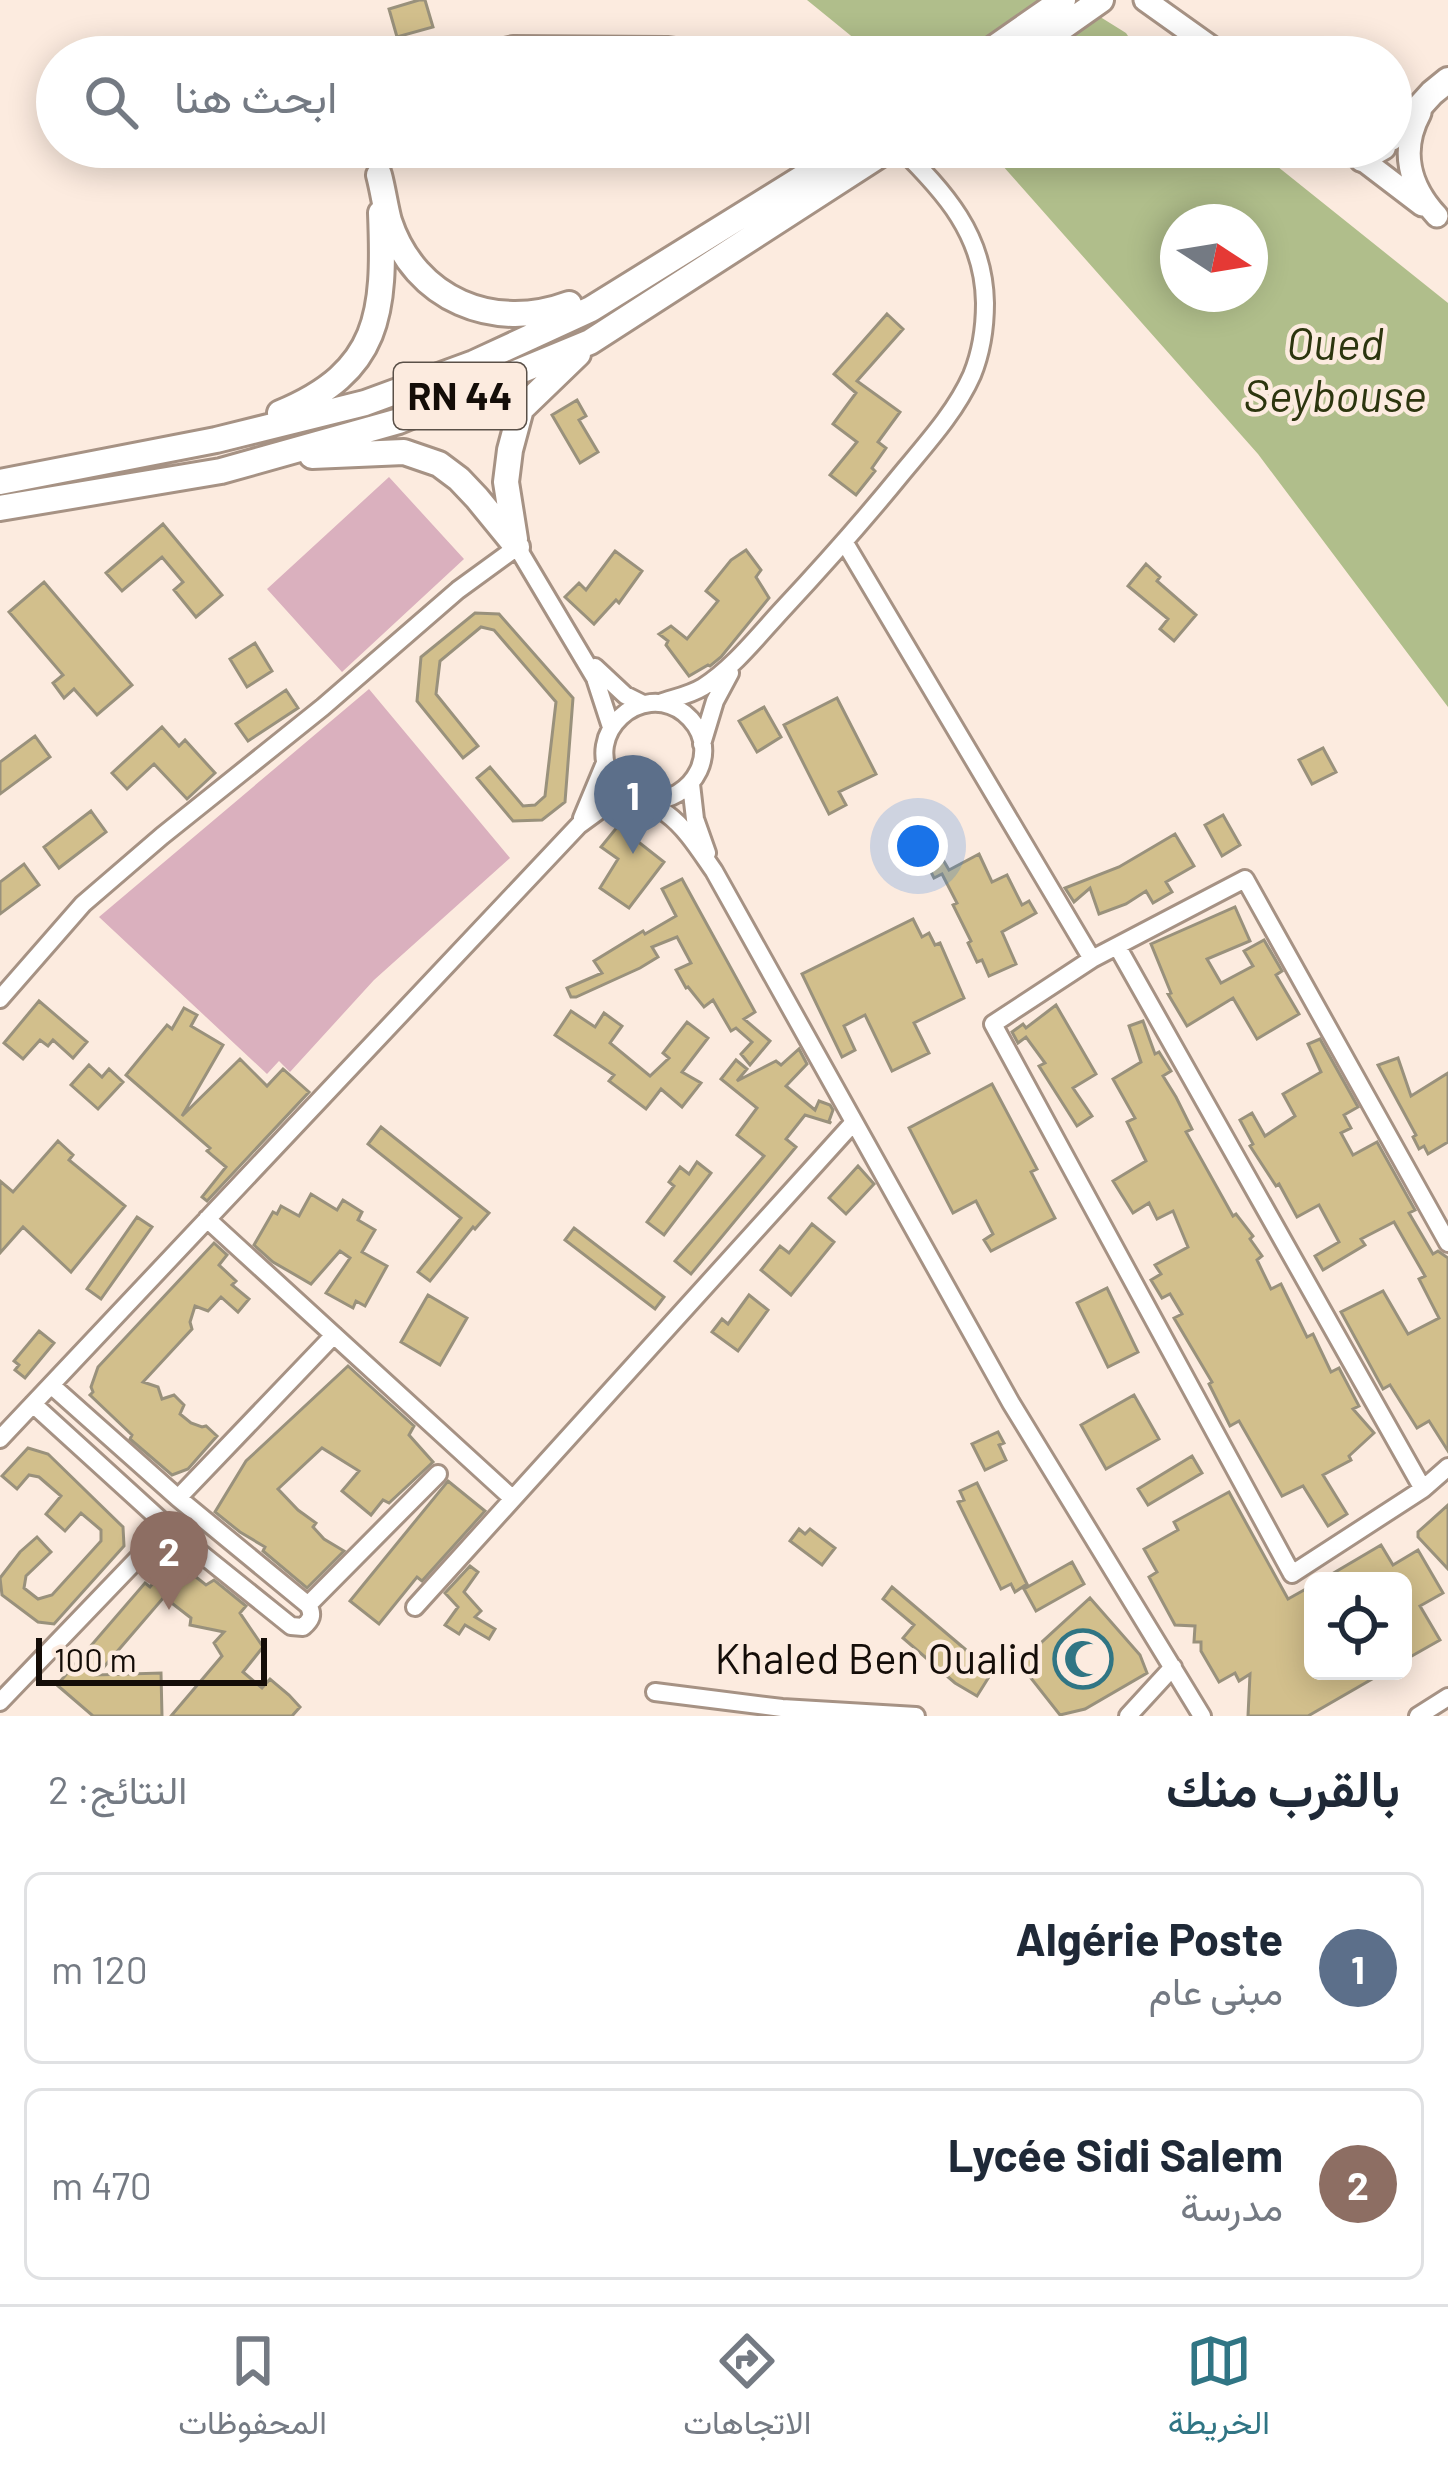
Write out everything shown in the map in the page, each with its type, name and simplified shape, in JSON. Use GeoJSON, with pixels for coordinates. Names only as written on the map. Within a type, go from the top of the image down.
{"type":"FeatureCollection","features":[{"type":"Feature","properties":{"kind":"highway"},"geometry":{"type":"LineString","coordinates":[[1011,36],[1063,0]]}},
{"type":"Feature","properties":{"kind":"highway"},"geometry":{"type":"LineString","coordinates":[[1050,36],[1101,0]]}},
{"type":"Feature","properties":{"kind":"highway"},"geometry":{"type":"LineString","coordinates":[[1412,100],[1440,86]]}},
{"type":"Feature","properties":{"kind":"highway"},"geometry":{"type":"LineString","coordinates":[[1412,116],[1440,86]]}},
{"type":"Feature","properties":{"kind":"highway","name":"RN 44"},"geometry":{"type":"LineString","coordinates":[[0,482],[216,440],[365,403],[474,363],[591,309],[670,260],[846,168]]}},
{"type":"Feature","properties":{"kind":"highway","name":"RN 44"},"geometry":{"type":"LineString","coordinates":[[0,508],[221,471],[399,421],[590,342],[852,168]]}},
{"type":"Feature","properties":{"kind":"highway"},"geometry":{"type":"LineString","coordinates":[[379,175],[390,223],[409,260],[429,283],[473,309],[494,315],[545,313],[670,260]]}},
{"type":"Feature","properties":{"kind":"highway"},"geometry":{"type":"LineString","coordinates":[[216,440],[329,390],[367,344],[380,310],[379,175]]}},
{"type":"Feature","properties":{"kind":"highway"},"geometry":{"type":"LineString","coordinates":[[517,547],[506,482],[521,409],[590,342]]}},
{"type":"Feature","properties":{"kind":"highway"},"geometry":{"type":"LineString","coordinates":[[221,471],[321,454],[404,452],[439,464],[459,478],[517,547]]}},
{"type":"Feature","properties":{"kind":"main road"},"geometry":{"type":"LineString","coordinates":[[1145,0],[1196,36]]}},
{"type":"Feature","properties":{"kind":"main road"},"geometry":{"type":"LineString","coordinates":[[1412,130],[1440,86]]}},
{"type":"Feature","properties":{"kind":"main road"},"geometry":{"type":"LineString","coordinates":[[1380,168],[1442,220]]}},
{"type":"Feature","properties":{"kind":"main road"},"geometry":{"type":"LineString","coordinates":[[1411,168],[1418,192],[1442,220]]}},
{"type":"Feature","properties":{"kind":"street"},"geometry":{"type":"LineString","coordinates":[[379,175],[381,168]]}},
{"type":"Feature","properties":{"kind":"street"},"geometry":{"type":"LineString","coordinates":[[579,825],[605,763],[611,727],[622,714],[706,685],[743,651],[844,544],[962,394],[974,370],[983,329],[984,275],[953,206],[938,185],[908,168]]}},
{"type":"Feature","properties":{"kind":"street"},"geometry":{"type":"LineString","coordinates":[[844,544],[1092,959]]}},
{"type":"Feature","properties":{"kind":"street"},"geometry":{"type":"LineString","coordinates":[[0,999],[83,904],[458,590],[517,547],[582,653],[601,691],[611,727]]}},
{"type":"Feature","properties":{"kind":"street"},"geometry":{"type":"LineString","coordinates":[[714,871],[695,819],[691,784],[702,760],[715,700],[743,651]]}},
{"type":"Feature","properties":{"kind":"street"},"geometry":{"type":"LineString","coordinates":[[582,653],[613,685],[687,716],[702,745]]}},
{"type":"Feature","properties":{"kind":"street"},"geometry":{"type":"LineString","coordinates":[[605,763],[616,785],[668,814],[714,871],[1011,1402],[1202,1716]]}},
{"type":"Feature","properties":{"kind":"street"},"geometry":{"type":"LineString","coordinates":[[0,1439],[579,825],[604,806],[670,798],[691,784]]}},
{"type":"Feature","properties":{"kind":"street"},"geometry":{"type":"LineString","coordinates":[[1448,1243],[1245,879],[1092,959],[993,1024],[1292,1574],[1423,1489],[1448,1467]]}},
{"type":"Feature","properties":{"kind":"street"},"geometry":{"type":"LineString","coordinates":[[1118,946],[1423,1489]]}},
{"type":"Feature","properties":{"kind":"street"},"geometry":{"type":"LineString","coordinates":[[415,1607],[854,1122]]}},
{"type":"Feature","properties":{"kind":"street"},"geometry":{"type":"LineString","coordinates":[[206,1219],[512,1498]]}},
{"type":"Feature","properties":{"kind":"street"},"geometry":{"type":"LineString","coordinates":[[178,1498],[334,1335]]}},
{"type":"Feature","properties":{"kind":"street"},"geometry":{"type":"LineString","coordinates":[[32,1404],[168,1528],[291,1626],[303,1628],[310,1621],[308,1605],[51,1385]]}},
{"type":"Feature","properties":{"kind":"street"},"geometry":{"type":"LineString","coordinates":[[308,1605],[438,1474]]}},
{"type":"Feature","properties":{"kind":"street"},"geometry":{"type":"LineString","coordinates":[[0,1702],[168,1528]]}},
{"type":"Feature","properties":{"kind":"street"},"geometry":{"type":"LineString","coordinates":[[1128,1716],[1173,1667]]}},
{"type":"Feature","properties":{"kind":"street"},"geometry":{"type":"LineString","coordinates":[[655,1692],[782,1708],[916,1716]]}},
{"type":"Feature","properties":{"kind":"street"},"geometry":{"type":"LineString","coordinates":[[1418,1716],[1448,1697]]}},
{"type":"Feature","properties":{"kind":"shaded area"},"geometry":{"type":"Polygon","coordinates":[[[389,477],[464,559],[342,672],[267,589],[389,477]]]}},
{"type":"Feature","properties":{"kind":"shaded area"},"geometry":{"type":"Polygon","coordinates":[[[369,689],[510,858],[374,980],[290,1072],[279,1061],[267,1074],[99,917],[369,689]]]}},
{"type":"Feature","properties":{"kind":"water"},"geometry":{"type":"Polygon","coordinates":[[[807,0],[1073,0],[1128,36],[851,36],[807,0]]]}},
{"type":"Feature","properties":{"kind":"water","name":"Oued Seybouse"},"geometry":{"type":"Polygon","coordinates":[[[1005,168],[1279,168],[1448,303],[1448,707],[1258,454],[1005,168]]]}},
{"type":"Feature","properties":{"kind":"building"},"geometry":{"type":"Polygon","coordinates":[[[425,0],[433,27],[397,36],[389,9],[425,0]]]}},
{"type":"Feature","properties":{"kind":"building"},"geometry":{"type":"Polygon","coordinates":[[[887,314],[903,329],[857,381],[900,412],[878,442],[886,448],[872,468],[875,471],[856,495],[830,475],[857,442],[833,424],[856,393],[834,374],[887,314]]]}},
{"type":"Feature","properties":{"kind":"building"},"geometry":{"type":"Polygon","coordinates":[[[577,400],[586,416],[579,420],[598,452],[580,463],[552,415],[577,400]]]}},
{"type":"Feature","properties":{"kind":"building"},"geometry":{"type":"Polygon","coordinates":[[[163,524],[222,595],[196,617],[174,590],[183,582],[162,557],[122,591],[106,573],[163,524]]]}},
{"type":"Feature","properties":{"kind":"building"},"geometry":{"type":"Polygon","coordinates":[[[746,550],[761,570],[756,577],[769,598],[721,657],[689,676],[659,634],[671,626],[687,639],[718,601],[706,591],[731,560],[746,550]]]}},
{"type":"Feature","properties":{"kind":"building"},"geometry":{"type":"Polygon","coordinates":[[[615,551],[642,571],[619,603],[616,600],[594,624],[565,597],[579,583],[586,590],[615,551]]]}},
{"type":"Feature","properties":{"kind":"building"},"geometry":{"type":"Polygon","coordinates":[[[1146,564],[1160,577],[1157,581],[1196,615],[1174,641],[1160,629],[1168,619],[1128,586],[1146,564]]]}},
{"type":"Feature","properties":{"kind":"building"},"geometry":{"type":"Polygon","coordinates":[[[44,582],[132,685],[97,715],[74,689],[64,698],[53,683],[63,675],[9,612],[44,582]]]}},
{"type":"Feature","properties":{"kind":"building"},"geometry":{"type":"Polygon","coordinates":[[[475,613],[499,614],[573,698],[565,802],[542,820],[513,821],[477,778],[490,767],[523,806],[535,805],[545,796],[556,702],[494,630],[481,627],[440,661],[436,694],[478,746],[463,758],[417,701],[421,657],[475,613]]]}},
{"type":"Feature","properties":{"kind":"building"},"geometry":{"type":"Polygon","coordinates":[[[255,643],[272,671],[247,687],[230,659],[255,643]]]}},
{"type":"Feature","properties":{"kind":"building"},"geometry":{"type":"Polygon","coordinates":[[[286,690],[298,708],[248,741],[236,724],[286,690]]]}},
{"type":"Feature","properties":{"kind":"building"},"geometry":{"type":"Polygon","coordinates":[[[837,698],[876,774],[839,792],[846,805],[829,814],[784,725],[837,698]]]}},
{"type":"Feature","properties":{"kind":"building"},"geometry":{"type":"Polygon","coordinates":[[[764,707],[781,737],[757,752],[739,721],[764,707]]]}},
{"type":"Feature","properties":{"kind":"building"},"geometry":{"type":"Polygon","coordinates":[[[162,727],[179,746],[185,740],[215,773],[187,799],[154,764],[127,789],[112,773],[162,727]]]}},
{"type":"Feature","properties":{"kind":"building"},"geometry":{"type":"Polygon","coordinates":[[[35,736],[50,757],[0,794],[0,762],[35,736]]]}},
{"type":"Feature","properties":{"kind":"building"},"geometry":{"type":"Polygon","coordinates":[[[1323,748],[1336,772],[1312,784],[1299,760],[1323,748]]]}},
{"type":"Feature","properties":{"kind":"building"},"geometry":{"type":"Polygon","coordinates":[[[91,811],[106,832],[59,868],[44,847],[91,811]]]}},
{"type":"Feature","properties":{"kind":"building"},"geometry":{"type":"Polygon","coordinates":[[[1223,815],[1240,845],[1222,856],[1205,825],[1223,815]]]}},
{"type":"Feature","properties":{"kind":"building"},"geometry":{"type":"Polygon","coordinates":[[[618,826],[664,862],[629,908],[600,888],[618,859],[601,847],[618,826]]]}},
{"type":"Feature","properties":{"kind":"building"},"geometry":{"type":"Polygon","coordinates":[[[1175,834],[1194,866],[1166,882],[1172,892],[1153,903],[1146,891],[1099,914],[1090,888],[1074,902],[1065,888],[1119,867],[1175,834]]]}},
{"type":"Feature","properties":{"kind":"building"},"geometry":{"type":"Polygon","coordinates":[[[979,854],[992,882],[1007,875],[1022,905],[1029,901],[1036,913],[1002,932],[1016,964],[989,976],[968,943],[953,905],[957,903],[942,874],[934,878],[928,866],[942,858],[949,870],[979,854]]]}},
{"type":"Feature","properties":{"kind":"building"},"geometry":{"type":"Polygon","coordinates":[[[24,864],[39,885],[0,914],[0,882],[24,864]]]}},
{"type":"Feature","properties":{"kind":"building"},"geometry":{"type":"Polygon","coordinates":[[[682,879],[755,1012],[744,1019],[770,1041],[750,1065],[741,1054],[752,1042],[736,1028],[731,1031],[713,1000],[704,1007],[686,988],[676,970],[691,963],[677,937],[652,947],[658,957],[640,968],[576,997],[567,988],[602,973],[594,961],[676,916],[662,889],[682,879]]]}},
{"type":"Feature","properties":{"kind":"building"},"geometry":{"type":"Polygon","coordinates":[[[1235,907],[1250,941],[1207,959],[1221,983],[1253,966],[1244,951],[1264,940],[1282,971],[1276,975],[1299,1014],[1257,1039],[1233,998],[1187,1026],[1168,994],[1151,944],[1235,907]]]}},
{"type":"Feature","properties":{"kind":"building"},"geometry":{"type":"Polygon","coordinates":[[[913,919],[922,937],[929,933],[935,945],[940,943],[964,998],[914,1023],[929,1053],[892,1071],[865,1015],[844,1026],[855,1050],[842,1057],[802,974],[913,919]]]}},
{"type":"Feature","properties":{"kind":"building"},"geometry":{"type":"Polygon","coordinates":[[[39,1001],[87,1042],[73,1058],[53,1040],[48,1046],[40,1040],[23,1059],[4,1043],[39,1001]]]}},
{"type":"Feature","properties":{"kind":"building"},"geometry":{"type":"Polygon","coordinates":[[[1056,1005],[1096,1074],[1073,1088],[1092,1116],[1077,1126],[1039,1066],[1045,1063],[1026,1037],[1018,1043],[1012,1032],[1023,1024],[1026,1028],[1056,1005]]]}},
{"type":"Feature","properties":{"kind":"building"},"geometry":{"type":"Polygon","coordinates":[[[184,1008],[197,1015],[191,1026],[223,1045],[182,1116],[240,1059],[267,1086],[283,1069],[309,1092],[207,1201],[202,1197],[226,1167],[126,1075],[167,1025],[172,1029],[184,1008]]]}},
{"type":"Feature","properties":{"kind":"building"},"geometry":{"type":"Polygon","coordinates":[[[571,1011],[595,1027],[604,1013],[622,1026],[610,1043],[650,1076],[669,1058],[663,1053],[687,1022],[708,1038],[682,1072],[701,1083],[682,1107],[661,1089],[646,1109],[609,1081],[614,1075],[555,1035],[571,1011]]]}},
{"type":"Feature","properties":{"kind":"building"},"geometry":{"type":"Polygon","coordinates":[[[1143,1021],[1155,1054],[1159,1052],[1171,1071],[1163,1076],[1192,1129],[1186,1132],[1233,1216],[1253,1236],[1250,1239],[1262,1256],[1257,1260],[1271,1289],[1281,1284],[1307,1337],[1313,1334],[1331,1372],[1339,1368],[1359,1406],[1353,1409],[1374,1433],[1349,1456],[1351,1460],[1323,1475],[1347,1514],[1328,1526],[1303,1486],[1282,1496],[1239,1421],[1230,1426],[1212,1382],[1174,1318],[1182,1314],[1170,1294],[1162,1298],[1151,1280],[1161,1274],[1155,1265],[1188,1247],[1173,1211],[1157,1219],[1149,1203],[1133,1213],[1113,1181],[1146,1161],[1127,1122],[1135,1118],[1113,1079],[1141,1062],[1129,1026],[1143,1021]]]}},
{"type":"Feature","properties":{"kind":"building"},"geometry":{"type":"Polygon","coordinates":[[[1320,1039],[1358,1107],[1344,1115],[1351,1128],[1341,1133],[1353,1155],[1377,1142],[1433,1254],[1438,1251],[1448,1258],[1448,1451],[1429,1421],[1417,1428],[1390,1385],[1383,1389],[1341,1312],[1383,1291],[1408,1334],[1439,1318],[1419,1279],[1425,1276],[1394,1222],[1361,1239],[1365,1245],[1323,1270],[1315,1256],[1339,1242],[1319,1205],[1297,1217],[1250,1146],[1240,1120],[1252,1113],[1265,1136],[1295,1116],[1283,1094],[1321,1072],[1308,1044],[1320,1039]]]}},
{"type":"Feature","properties":{"kind":"building"},"geometry":{"type":"Polygon","coordinates":[[[799,1049],[807,1064],[786,1086],[815,1110],[819,1101],[830,1105],[831,1123],[805,1115],[786,1139],[796,1147],[691,1274],[675,1261],[764,1156],[737,1135],[757,1108],[721,1079],[736,1060],[747,1069],[737,1081],[776,1061],[781,1065],[799,1049]]]}},
{"type":"Feature","properties":{"kind":"building"},"geometry":{"type":"Polygon","coordinates":[[[1398,1058],[1411,1096],[1448,1073],[1448,1142],[1428,1154],[1424,1146],[1419,1149],[1378,1065],[1398,1058]]]}},
{"type":"Feature","properties":{"kind":"building"},"geometry":{"type":"Polygon","coordinates":[[[89,1065],[102,1077],[109,1069],[123,1082],[98,1109],[71,1085],[89,1065]]]}},
{"type":"Feature","properties":{"kind":"building"},"geometry":{"type":"Polygon","coordinates":[[[992,1084],[1037,1169],[1031,1172],[1055,1218],[991,1251],[984,1240],[993,1234],[976,1201],[953,1213],[909,1128],[992,1084]]]}},
{"type":"Feature","properties":{"kind":"building"},"geometry":{"type":"Polygon","coordinates":[[[381,1127],[489,1213],[430,1281],[418,1272],[461,1218],[368,1144],[381,1127]]]}},
{"type":"Feature","properties":{"kind":"building"},"geometry":{"type":"Polygon","coordinates":[[[58,1141],[73,1155],[69,1160],[125,1206],[71,1272],[23,1227],[0,1253],[0,1181],[13,1192],[58,1141]]]}},
{"type":"Feature","properties":{"kind":"building"},"geometry":{"type":"Polygon","coordinates":[[[697,1162],[711,1173],[664,1235],[647,1222],[674,1186],[669,1182],[680,1167],[689,1174],[697,1162]]]}},
{"type":"Feature","properties":{"kind":"building"},"geometry":{"type":"Polygon","coordinates":[[[858,1166],[874,1184],[846,1214],[829,1198],[858,1166]]]}},
{"type":"Feature","properties":{"kind":"building"},"geometry":{"type":"Polygon","coordinates":[[[311,1194],[337,1210],[343,1200],[362,1212],[358,1220],[375,1230],[362,1252],[387,1266],[365,1306],[356,1301],[353,1308],[326,1293],[350,1258],[340,1251],[311,1284],[254,1245],[273,1212],[277,1214],[281,1206],[299,1216],[311,1194]]]}},
{"type":"Feature","properties":{"kind":"building"},"geometry":{"type":"Polygon","coordinates":[[[137,1217],[152,1227],[101,1299],[87,1289],[137,1217]]]}},
{"type":"Feature","properties":{"kind":"building"},"geometry":{"type":"Polygon","coordinates":[[[812,1224],[834,1242],[791,1295],[761,1270],[780,1246],[789,1253],[812,1224]]]}},
{"type":"Feature","properties":{"kind":"building"},"geometry":{"type":"Polygon","coordinates":[[[574,1228],[664,1297],[655,1309],[565,1240],[574,1228]]]}},
{"type":"Feature","properties":{"kind":"building"},"geometry":{"type":"Polygon","coordinates":[[[214,1243],[227,1255],[219,1265],[249,1299],[238,1312],[221,1297],[208,1311],[195,1306],[192,1329],[143,1382],[158,1387],[162,1399],[174,1395],[184,1405],[180,1414],[217,1436],[188,1469],[172,1475],[130,1439],[132,1435],[90,1395],[91,1387],[98,1367],[214,1243]]]}},
{"type":"Feature","properties":{"kind":"building"},"geometry":{"type":"Polygon","coordinates":[[[1107,1288],[1138,1352],[1108,1367],[1077,1303],[1107,1288]]]}},
{"type":"Feature","properties":{"kind":"building"},"geometry":{"type":"Polygon","coordinates":[[[428,1295],[467,1318],[440,1365],[401,1342],[428,1295]]]}},
{"type":"Feature","properties":{"kind":"building"},"geometry":{"type":"Polygon","coordinates":[[[749,1295],[768,1310],[738,1351],[712,1332],[722,1319],[728,1324],[749,1295]]]}},
{"type":"Feature","properties":{"kind":"building"},"geometry":{"type":"Polygon","coordinates":[[[39,1331],[54,1343],[25,1378],[15,1370],[19,1365],[14,1361],[39,1331]]]}},
{"type":"Feature","properties":{"kind":"building"},"geometry":{"type":"Polygon","coordinates":[[[348,1366],[414,1426],[409,1435],[433,1462],[389,1503],[383,1500],[371,1515],[342,1491],[359,1471],[322,1448],[278,1489],[316,1523],[313,1527],[324,1539],[344,1551],[307,1588],[263,1551],[265,1547],[215,1512],[246,1461],[348,1366]]]}},
{"type":"Feature","properties":{"kind":"building"},"geometry":{"type":"Polygon","coordinates":[[[1134,1395],[1159,1439],[1106,1469],[1081,1425],[1134,1395]]]}},
{"type":"Feature","properties":{"kind":"building"},"geometry":{"type":"Polygon","coordinates":[[[998,1432],[1006,1460],[985,1470],[972,1444],[998,1432]]]}},
{"type":"Feature","properties":{"kind":"building"},"geometry":{"type":"Polygon","coordinates":[[[28,1448],[48,1454],[123,1527],[124,1546],[54,1624],[38,1622],[2,1595],[0,1578],[37,1537],[51,1552],[26,1576],[24,1588],[38,1599],[52,1595],[101,1541],[101,1530],[81,1513],[65,1531],[46,1514],[61,1496],[39,1477],[29,1475],[17,1489],[2,1476],[28,1448]]]}},
{"type":"Feature","properties":{"kind":"building"},"geometry":{"type":"Polygon","coordinates":[[[1192,1456],[1202,1473],[1148,1505],[1138,1489],[1192,1456]]]}},
{"type":"Feature","properties":{"kind":"building"},"geometry":{"type":"Polygon","coordinates":[[[448,1481],[485,1511],[422,1581],[417,1577],[379,1624],[350,1601],[448,1481]]]}},
{"type":"Feature","properties":{"kind":"building"},"geometry":{"type":"Polygon","coordinates":[[[977,1483],[1027,1584],[1015,1592],[1011,1584],[1001,1589],[958,1502],[964,1500],[960,1491],[977,1483]]]}},
{"type":"Feature","properties":{"kind":"building"},"geometry":{"type":"Polygon","coordinates":[[[1229,1492],[1288,1599],[1304,1590],[1304,1680],[1370,1680],[1308,1716],[1248,1716],[1250,1674],[1239,1681],[1235,1673],[1219,1682],[1201,1651],[1201,1642],[1194,1642],[1195,1626],[1175,1625],[1149,1577],[1157,1572],[1144,1549],[1178,1530],[1174,1522],[1229,1492]]]}},
{"type":"Feature","properties":{"kind":"building"},"geometry":{"type":"Polygon","coordinates":[[[1448,1505],[1448,1569],[1418,1532],[1448,1505]]]}},
{"type":"Feature","properties":{"kind":"building"},"geometry":{"type":"Polygon","coordinates":[[[799,1529],[805,1534],[810,1529],[835,1548],[822,1565],[790,1541],[799,1529]]]}},
{"type":"Feature","properties":{"kind":"building"},"geometry":{"type":"Polygon","coordinates":[[[1381,1545],[1393,1565],[1418,1550],[1443,1593],[1420,1606],[1440,1640],[1412,1656],[1412,1572],[1335,1572],[1381,1545]]]}},
{"type":"Feature","properties":{"kind":"building"},"geometry":{"type":"Polygon","coordinates":[[[1072,1562],[1084,1584],[1036,1611],[1024,1589],[1072,1562]]]}},
{"type":"Feature","properties":{"kind":"building"},"geometry":{"type":"Polygon","coordinates":[[[170,1563],[206,1585],[214,1580],[246,1606],[240,1613],[263,1647],[243,1672],[262,1688],[270,1679],[289,1695],[300,1707],[292,1716],[171,1716],[222,1656],[214,1643],[224,1632],[190,1625],[191,1618],[164,1597],[97,1675],[161,1673],[162,1716],[93,1716],[57,1685],[145,1583],[150,1587],[170,1563]]]}},
{"type":"Feature","properties":{"kind":"building"},"geometry":{"type":"Polygon","coordinates":[[[470,1566],[478,1572],[464,1592],[481,1611],[475,1617],[495,1629],[489,1639],[465,1625],[459,1634],[445,1625],[458,1607],[445,1593],[470,1566]]]}},
{"type":"Feature","properties":{"kind":"building"},"geometry":{"type":"Polygon","coordinates":[[[892,1587],[972,1655],[970,1659],[992,1672],[977,1696],[903,1638],[914,1625],[883,1599],[892,1587]]]}},
{"type":"Feature","properties":{"kind":"building","name":"Khaled Ben Oualid"},"geometry":{"type":"Polygon","coordinates":[[[1090,1598],[1140,1655],[1147,1673],[1085,1709],[1060,1715],[1019,1663],[1090,1598]]]}},
{"type":"Feature","properties":{"kind":"place","name":"Algérie Poste"},"geometry":{"type":"Point","coordinates":[633,854]}},
{"type":"Feature","properties":{"kind":"place","name":"Lycée Sidi Salem"},"geometry":{"type":"Point","coordinates":[169,1610]}},
{"type":"Feature","properties":{"kind":"place","name":"Khaled Ben Oualid"},"geometry":{"type":"Point","coordinates":[1083,1659]}}]}
